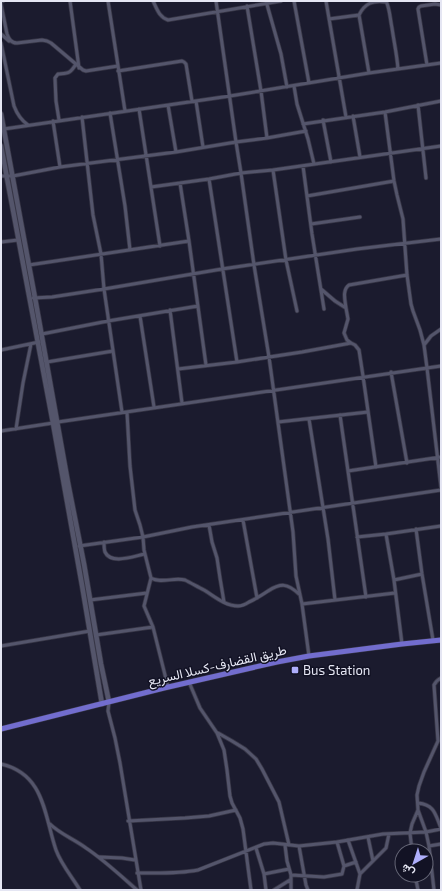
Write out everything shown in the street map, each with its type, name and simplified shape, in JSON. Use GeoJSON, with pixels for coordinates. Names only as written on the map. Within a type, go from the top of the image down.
{"type":"FeatureCollection","features":[{"type":"Feature","properties":{"kind":"highway","name":"طريق القضارف-كسلا السريع"},"geometry":{"type":"LineString","coordinates":[[1,729],[189,682],[308,656],[441,640]]}},
{"type":"Feature","properties":{"kind":"main road"},"geometry":{"type":"LineString","coordinates":[[1,114],[47,362],[75,547],[102,704]]}},
{"type":"Feature","properties":{"kind":"main road"},"geometry":{"type":"LineString","coordinates":[[1,146],[37,342],[81,546],[109,702]]}},
{"type":"Feature","properties":{"kind":"street"},"geometry":{"type":"LineString","coordinates":[[70,1],[80,68]]}},
{"type":"Feature","properties":{"kind":"street"},"geometry":{"type":"LineString","coordinates":[[108,1],[125,111]]}},
{"type":"Feature","properties":{"kind":"street"},"geometry":{"type":"LineString","coordinates":[[153,1],[163,19],[168,20],[267,2],[281,1]]}},
{"type":"Feature","properties":{"kind":"street"},"geometry":{"type":"LineString","coordinates":[[216,1],[291,513],[294,564],[302,604],[308,656]]}},
{"type":"Feature","properties":{"kind":"street"},"geometry":{"type":"LineString","coordinates":[[294,1],[309,83]]}},
{"type":"Feature","properties":{"kind":"street"},"geometry":{"type":"LineString","coordinates":[[326,1],[346,117]]}},
{"type":"Feature","properties":{"kind":"street"},"geometry":{"type":"LineString","coordinates":[[2,2],[7,34],[13,43]]}},
{"type":"Feature","properties":{"kind":"street"},"geometry":{"type":"LineString","coordinates":[[267,2],[288,87]]}},
{"type":"Feature","properties":{"kind":"street"},"geometry":{"type":"LineString","coordinates":[[369,73],[360,15],[366,5],[370,2],[386,2],[388,4],[398,69]]}},
{"type":"Feature","properties":{"kind":"street"},"geometry":{"type":"LineString","coordinates":[[427,65],[418,9],[421,6],[441,4]]}},
{"type":"Feature","properties":{"kind":"street"},"geometry":{"type":"LineString","coordinates":[[248,6],[267,138]]}},
{"type":"Feature","properties":{"kind":"street"},"geometry":{"type":"LineString","coordinates":[[329,19],[360,15]]}},
{"type":"Feature","properties":{"kind":"street"},"geometry":{"type":"LineString","coordinates":[[1,34],[13,43],[42,40],[47,41],[82,70],[86,71],[118,66]]}},
{"type":"Feature","properties":{"kind":"street"},"geometry":{"type":"LineString","coordinates":[[1,43],[14,106],[22,121],[28,125]]}},
{"type":"Feature","properties":{"kind":"street"},"geometry":{"type":"LineString","coordinates":[[118,71],[182,61],[186,64],[192,101]]}},
{"type":"Feature","properties":{"kind":"street"},"geometry":{"type":"LineString","coordinates":[[4,129],[441,63]]}},
{"type":"Feature","properties":{"kind":"street"},"geometry":{"type":"LineString","coordinates":[[59,120],[55,78],[58,74],[67,74],[71,72],[76,64]]}},
{"type":"Feature","properties":{"kind":"street"},"geometry":{"type":"LineString","coordinates":[[294,86],[297,104],[306,131],[314,164]]}},
{"type":"Feature","properties":{"kind":"street"},"geometry":{"type":"LineString","coordinates":[[196,101],[203,147]]}},
{"type":"Feature","properties":{"kind":"street"},"geometry":{"type":"LineString","coordinates":[[303,124],[385,112],[441,101]]}},
{"type":"Feature","properties":{"kind":"street"},"geometry":{"type":"LineString","coordinates":[[168,105],[176,152]]}},
{"type":"Feature","properties":{"kind":"street"},"geometry":{"type":"LineString","coordinates":[[418,105],[426,178]]}},
{"type":"Feature","properties":{"kind":"street"},"geometry":{"type":"LineString","coordinates":[[139,109],[160,246]]}},
{"type":"Feature","properties":{"kind":"street"},"geometry":{"type":"LineString","coordinates":[[385,112],[394,181],[403,219],[413,312],[424,345],[439,457],[441,487]]}},
{"type":"Feature","properties":{"kind":"street"},"geometry":{"type":"LineString","coordinates":[[110,113],[130,250]]}},
{"type":"Feature","properties":{"kind":"street"},"geometry":{"type":"LineString","coordinates":[[353,116],[360,157]]}},
{"type":"Feature","properties":{"kind":"street"},"geometry":{"type":"LineString","coordinates":[[82,117],[93,214],[101,254],[108,321],[122,412]]}},
{"type":"Feature","properties":{"kind":"street"},"geometry":{"type":"LineString","coordinates":[[323,120],[331,162]]}},
{"type":"Feature","properties":{"kind":"street"},"geometry":{"type":"LineString","coordinates":[[53,121],[60,167]]}},
{"type":"Feature","properties":{"kind":"street"},"geometry":{"type":"LineString","coordinates":[[1,176],[13,176],[60,167],[176,152],[306,131]]}},
{"type":"Feature","properties":{"kind":"street"},"geometry":{"type":"LineString","coordinates":[[151,187],[241,173],[303,166],[441,146]]}},
{"type":"Feature","properties":{"kind":"street"},"geometry":{"type":"LineString","coordinates":[[303,166],[315,256],[324,308]]}},
{"type":"Feature","properties":{"kind":"street"},"geometry":{"type":"LineString","coordinates":[[273,170],[286,260],[297,311]]}},
{"type":"Feature","properties":{"kind":"street"},"geometry":{"type":"LineString","coordinates":[[209,179],[237,362]]}},
{"type":"Feature","properties":{"kind":"street"},"geometry":{"type":"LineString","coordinates":[[307,196],[394,181]]}},
{"type":"Feature","properties":{"kind":"street"},"geometry":{"type":"LineString","coordinates":[[180,183],[206,365]]}},
{"type":"Feature","properties":{"kind":"street"},"geometry":{"type":"LineString","coordinates":[[311,224],[360,217]]}},
{"type":"Feature","properties":{"kind":"street"},"geometry":{"type":"LineString","coordinates":[[29,297],[52,297],[222,269],[357,249],[441,239]]}},
{"type":"Feature","properties":{"kind":"street"},"geometry":{"type":"LineString","coordinates":[[1,242],[18,240]]}},
{"type":"Feature","properties":{"kind":"street"},"geometry":{"type":"LineString","coordinates":[[29,265],[189,241]]}},
{"type":"Feature","properties":{"kind":"street"},"geometry":{"type":"LineString","coordinates":[[376,467],[359,350],[347,340],[344,333],[348,319],[344,291],[349,285],[408,275]]}},
{"type":"Feature","properties":{"kind":"street"},"geometry":{"type":"LineString","coordinates":[[321,289],[346,308]]}},
{"type":"Feature","properties":{"kind":"street"},"geometry":{"type":"LineString","coordinates":[[42,334],[198,306]]}},
{"type":"Feature","properties":{"kind":"street"},"geometry":{"type":"LineString","coordinates":[[170,310],[182,403]]}},
{"type":"Feature","properties":{"kind":"street"},"geometry":{"type":"LineString","coordinates":[[140,316],[154,407]]}},
{"type":"Feature","properties":{"kind":"street"},"geometry":{"type":"LineString","coordinates":[[424,345],[431,336],[441,329]]}},
{"type":"Feature","properties":{"kind":"street"},"geometry":{"type":"LineString","coordinates":[[1,350],[43,341]]}},
{"type":"Feature","properties":{"kind":"street"},"geometry":{"type":"LineString","coordinates":[[178,369],[237,362],[351,343]]}},
{"type":"Feature","properties":{"kind":"street"},"geometry":{"type":"LineString","coordinates":[[16,428],[31,344]]}},
{"type":"Feature","properties":{"kind":"street"},"geometry":{"type":"LineString","coordinates":[[47,362],[113,351]]}},
{"type":"Feature","properties":{"kind":"street"},"geometry":{"type":"LineString","coordinates":[[1,431],[363,376],[441,366]]}},
{"type":"Feature","properties":{"kind":"street"},"geometry":{"type":"LineString","coordinates":[[391,372],[407,463]]}},
{"type":"Feature","properties":{"kind":"street"},"geometry":{"type":"LineString","coordinates":[[127,412],[130,466],[135,510],[143,537],[145,554],[151,578],[144,606],[153,628],[168,687]]}},
{"type":"Feature","properties":{"kind":"street"},"geometry":{"type":"LineString","coordinates":[[278,422],[368,412]]}},
{"type":"Feature","properties":{"kind":"street"},"geometry":{"type":"LineString","coordinates":[[340,415],[366,597]]}},
{"type":"Feature","properties":{"kind":"street"},"geometry":{"type":"LineString","coordinates":[[309,419],[336,600]]}},
{"type":"Feature","properties":{"kind":"street"},"geometry":{"type":"LineString","coordinates":[[348,471],[439,457]]}},
{"type":"Feature","properties":{"kind":"street"},"geometry":{"type":"LineString","coordinates":[[75,547],[143,537],[192,527],[441,490]]}},
{"type":"Feature","properties":{"kind":"street"},"geometry":{"type":"LineString","coordinates":[[243,520],[257,598]]}},
{"type":"Feature","properties":{"kind":"street"},"geometry":{"type":"LineString","coordinates":[[209,525],[212,542],[218,558],[224,602]]}},
{"type":"Feature","properties":{"kind":"street"},"geometry":{"type":"LineString","coordinates":[[357,537],[441,526]]}},
{"type":"Feature","properties":{"kind":"street"},"geometry":{"type":"LineString","coordinates":[[416,530],[433,640]]}},
{"type":"Feature","properties":{"kind":"street"},"geometry":{"type":"LineString","coordinates":[[386,534],[394,580],[402,644]]}},
{"type":"Feature","properties":{"kind":"street"},"geometry":{"type":"LineString","coordinates":[[104,542],[105,552],[115,559],[145,554]]}},
{"type":"Feature","properties":{"kind":"street"},"geometry":{"type":"LineString","coordinates":[[394,580],[422,574]]}},
{"type":"Feature","properties":{"kind":"street"},"geometry":{"type":"LineString","coordinates":[[151,578],[160,581],[185,580],[232,606],[244,605],[279,585],[290,587],[300,595]]}},
{"type":"Feature","properties":{"kind":"street"},"geometry":{"type":"LineString","coordinates":[[90,600],[148,593]]}},
{"type":"Feature","properties":{"kind":"street"},"geometry":{"type":"LineString","coordinates":[[302,604],[395,593]]}},
{"type":"Feature","properties":{"kind":"street"},"geometry":{"type":"LineString","coordinates":[[96,635],[153,628]]}},
{"type":"Feature","properties":{"kind":"street"},"geometry":{"type":"LineString","coordinates":[[1,646],[90,632]]}},
{"type":"Feature","properties":{"kind":"street"},"geometry":{"type":"LineString","coordinates":[[428,843],[418,810],[418,796],[421,778],[438,741],[434,685],[438,679],[441,678]]}},
{"type":"Feature","properties":{"kind":"street"},"geometry":{"type":"LineString","coordinates":[[189,682],[200,708],[217,733],[224,750],[230,796],[243,828],[251,890]]}},
{"type":"Feature","properties":{"kind":"street"},"geometry":{"type":"LineString","coordinates":[[109,702],[108,711],[115,738],[140,890]]}},
{"type":"Feature","properties":{"kind":"street"},"geometry":{"type":"LineString","coordinates":[[102,704],[108,711]]}},
{"type":"Feature","properties":{"kind":"street"},"geometry":{"type":"LineString","coordinates":[[217,733],[245,749],[256,759],[280,802],[287,845],[287,862],[291,875],[291,890]]}},
{"type":"Feature","properties":{"kind":"street"},"geometry":{"type":"LineString","coordinates":[[1,764],[18,770],[35,785],[49,824],[56,850],[80,890]]}},
{"type":"Feature","properties":{"kind":"street"},"geometry":{"type":"LineString","coordinates":[[137,873],[178,873],[198,870],[264,844],[299,846],[337,842],[383,834],[426,832],[441,829],[434,811],[429,805],[418,803]]}},
{"type":"Feature","properties":{"kind":"street"},"geometry":{"type":"LineString","coordinates":[[128,820],[209,816],[236,810]]}},
{"type":"Feature","properties":{"kind":"street"},"geometry":{"type":"LineString","coordinates":[[411,843],[410,833],[418,810]]}},
{"type":"Feature","properties":{"kind":"street"},"geometry":{"type":"LineString","coordinates":[[49,824],[99,857],[137,890]]}},
{"type":"Feature","properties":{"kind":"street"},"geometry":{"type":"LineString","coordinates":[[360,874],[386,848],[389,834]]}},
{"type":"Feature","properties":{"kind":"street"},"geometry":{"type":"LineString","coordinates":[[368,837],[373,861]]}},
{"type":"Feature","properties":{"kind":"street"},"geometry":{"type":"LineString","coordinates":[[348,840],[360,874],[357,890]]}},
{"type":"Feature","properties":{"kind":"street"},"geometry":{"type":"LineString","coordinates":[[291,875],[324,877],[342,874],[344,866],[337,842]]}},
{"type":"Feature","properties":{"kind":"street"},"geometry":{"type":"LineString","coordinates":[[299,846],[308,890]]}},
{"type":"Feature","properties":{"kind":"street"},"geometry":{"type":"LineString","coordinates":[[256,848],[264,874],[266,890]]}},
{"type":"Feature","properties":{"kind":"street"},"geometry":{"type":"LineString","coordinates":[[99,857],[135,860]]}},
{"type":"Feature","properties":{"kind":"street"},"geometry":{"type":"LineString","coordinates":[[344,866],[356,862]]}},
{"type":"Feature","properties":{"kind":"street"},"geometry":{"type":"LineString","coordinates":[[264,874],[289,869]]}},
{"type":"Feature","properties":{"kind":"street"},"geometry":{"type":"LineString","coordinates":[[274,890],[290,880]]}},
{"type":"Feature","properties":{"kind":"street"},"geometry":{"type":"LineString","coordinates":[[304,890],[306,885]]}},
{"type":"Feature","properties":{"kind":"place","name":"Bus Station"},"geometry":{"type":"Point","coordinates":[295,670]}}]}
